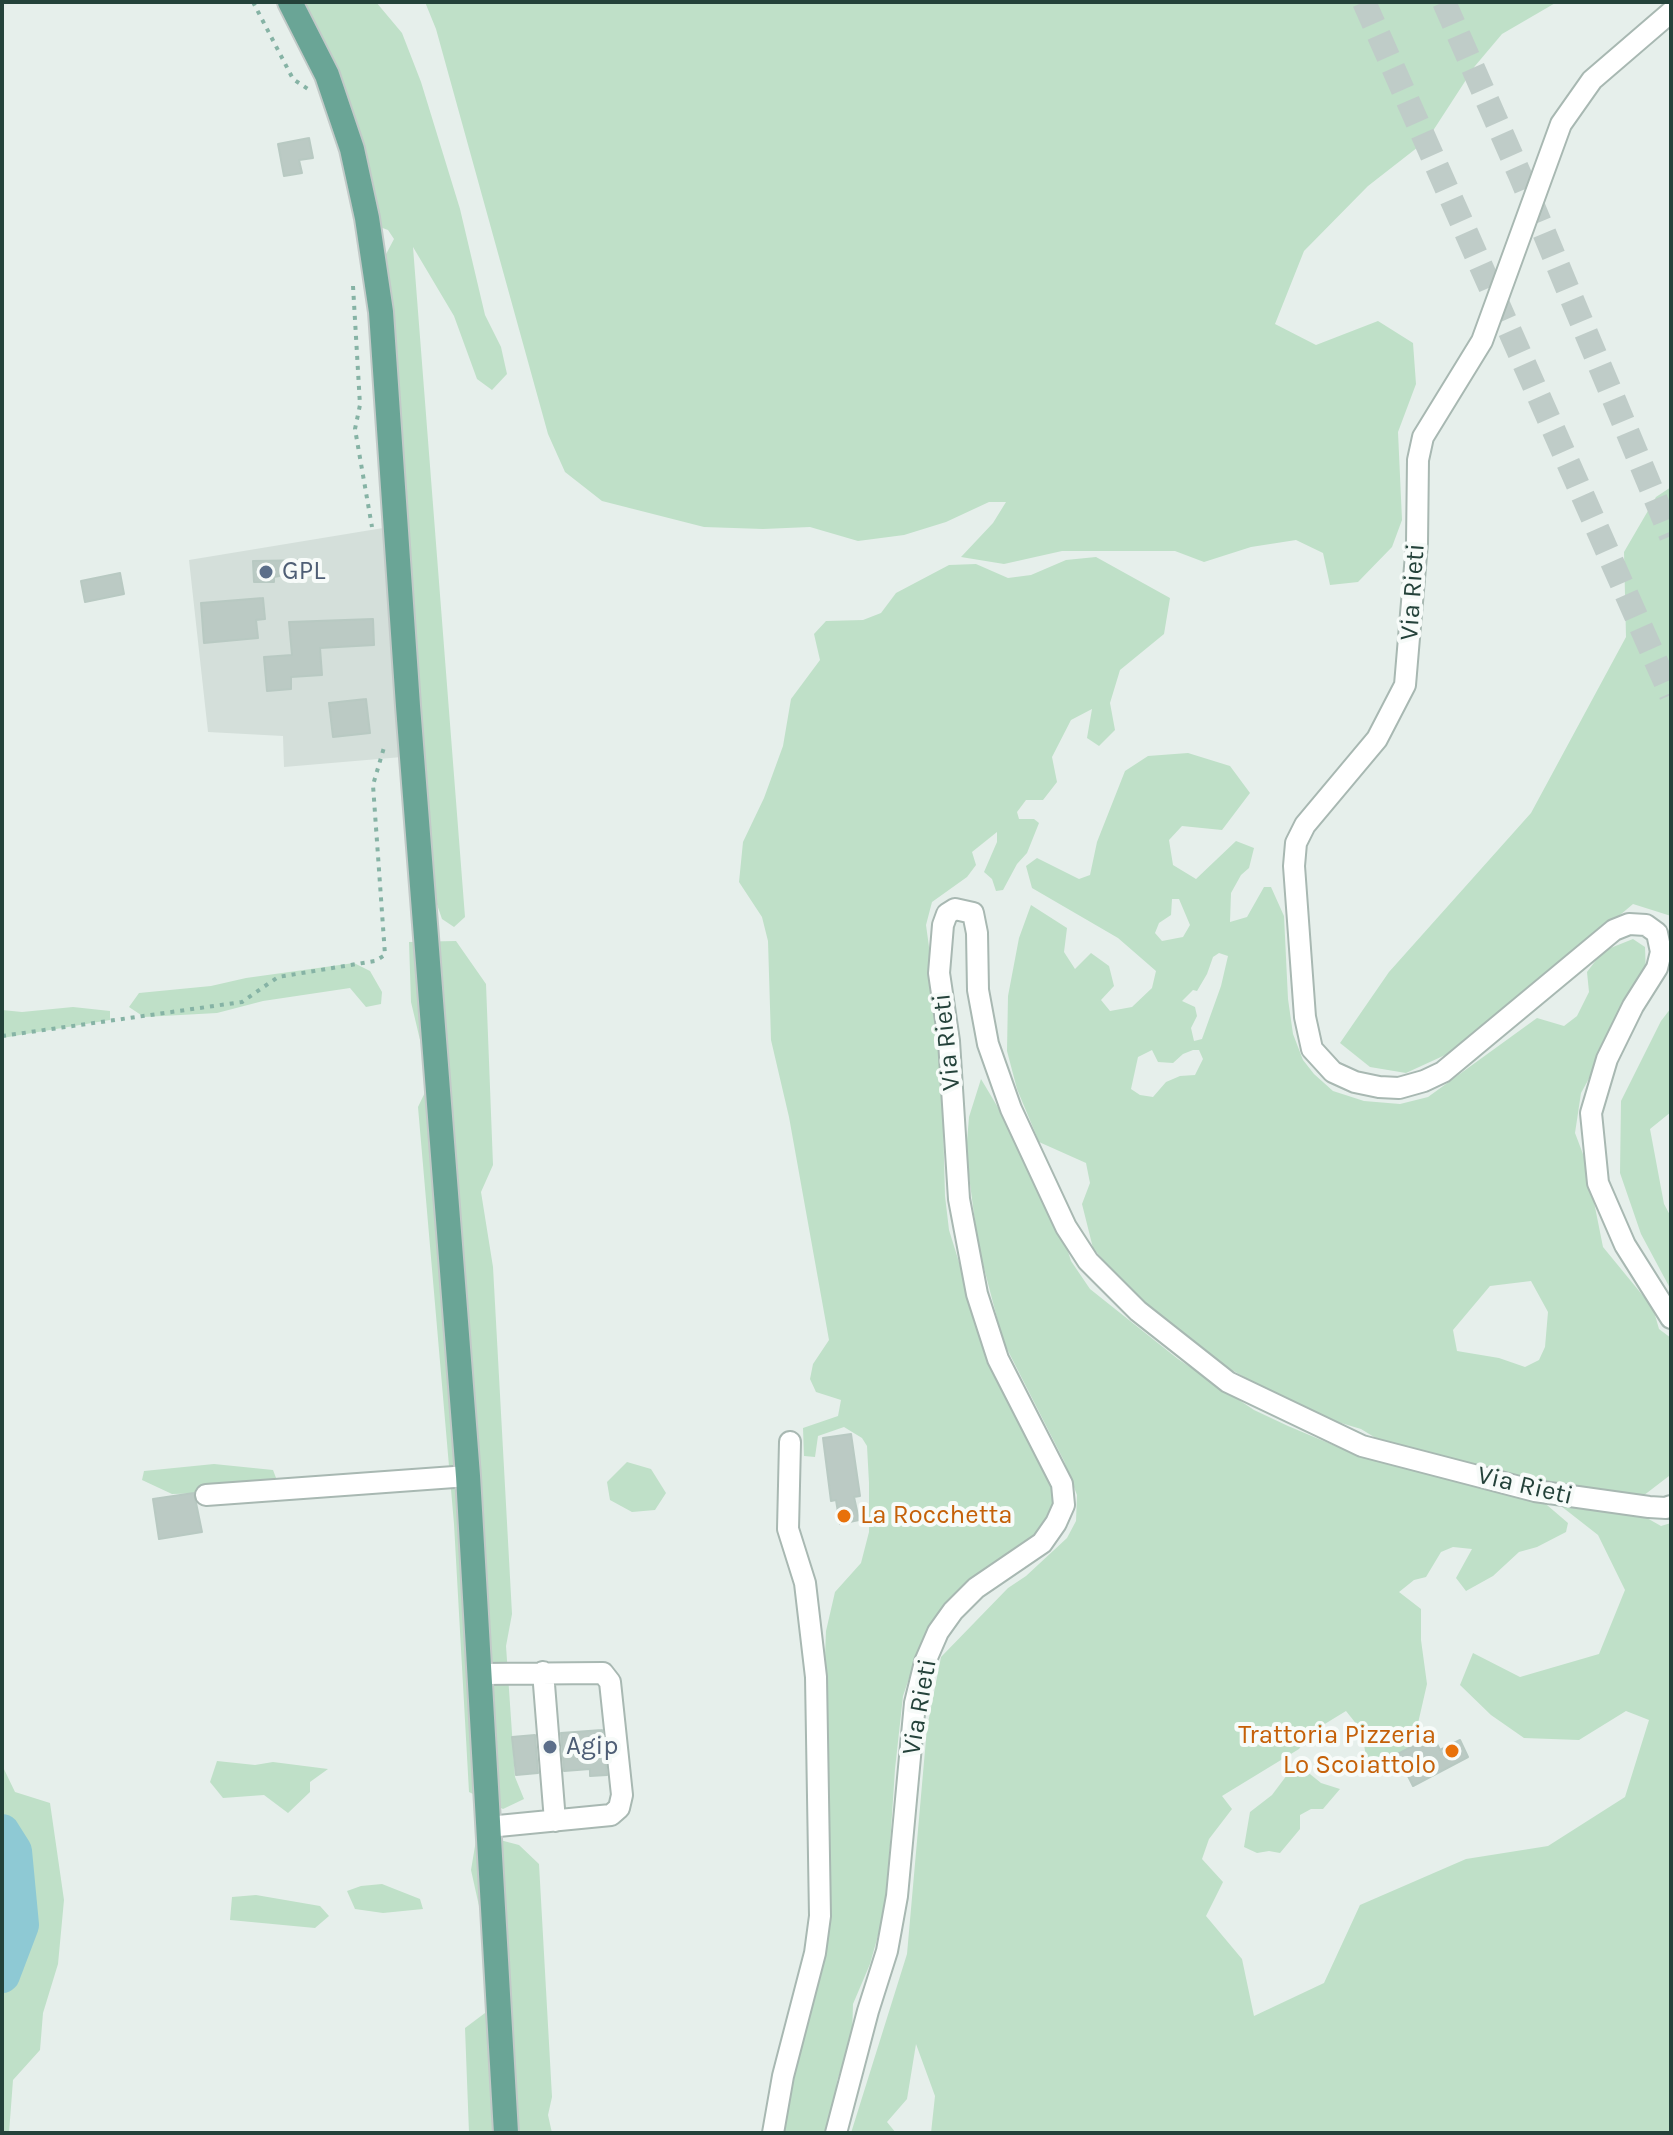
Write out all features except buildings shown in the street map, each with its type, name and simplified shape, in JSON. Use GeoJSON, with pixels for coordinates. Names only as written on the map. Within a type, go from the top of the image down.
{"type":"FeatureCollection","features":[{"type":"Feature","properties":{"kind":"main road"},"geometry":{"type":"LineString","coordinates":[[290,2],[327,75],[352,149],[367,218],[381,312],[408,706],[468,1476],[506,2133]]}},
{"type":"Feature","properties":{"kind":"street","name":"Via Rieti"},"geometry":{"type":"LineString","coordinates":[[1671,12],[1592,80],[1561,124],[1482,341],[1423,437],[1418,460],[1417,543],[1405,685],[1377,739],[1305,825],[1296,843],[1294,866],[1305,1017],[1312,1049],[1333,1072],[1355,1082],[1379,1087],[1399,1088],[1443,1072],[1614,930],[1629,924],[1646,925],[1657,933],[1661,952],[1657,968],[1633,1006],[1607,1059],[1591,1113],[1598,1183],[1625,1245],[1671,1318]]}},
{"type":"Feature","properties":{"kind":"street","name":"Via Rieti"},"geometry":{"type":"LineString","coordinates":[[836,2133],[889,1937],[897,1896],[915,1703],[925,1662],[938,1632],[953,1611],[976,1588],[1042,1543],[1064,1505],[1062,1484],[998,1359],[977,1294],[959,1199],[949,1041],[939,973],[943,925],[947,914],[955,909],[973,913],[977,933],[978,990],[988,1044],[1011,1109],[1066,1227],[1088,1261],[1138,1311],[1228,1382],[1362,1446],[1535,1491],[1649,1507],[1671,1506]]}},
{"type":"Feature","properties":{"kind":"street"},"geometry":{"type":"LineString","coordinates":[[773,2133],[783,2076],[815,1953],[820,1916],[816,1677],[805,1583],[788,1529],[790,1442]]}},
{"type":"Feature","properties":{"kind":"street"},"geometry":{"type":"LineString","coordinates":[[206,1495],[468,1476]]}},
{"type":"Feature","properties":{"kind":"street"},"geometry":{"type":"LineString","coordinates":[[543,1672],[555,1821]]}},
{"type":"Feature","properties":{"kind":"street"},"geometry":{"type":"LineString","coordinates":[[479,1674],[603,1673],[610,1682],[622,1795],[619,1808],[611,1815],[488,1827]]}},
{"type":"Feature","properties":{"kind":"path"},"geometry":{"type":"LineString","coordinates":[[253,2],[293,79],[310,90]]}},
{"type":"Feature","properties":{"kind":"path"},"geometry":{"type":"LineString","coordinates":[[353,274],[353,327],[360,405],[355,429],[372,530]]}},
{"type":"Feature","properties":{"kind":"path"},"geometry":{"type":"LineString","coordinates":[[2,1036],[242,1002],[278,977],[375,961],[385,955],[373,785],[385,744]]}},
{"type":"Feature","properties":{"kind":"shaded area"},"geometry":{"type":"Polygon","coordinates":[[[383,528],[402,757],[284,767],[283,736],[208,732],[189,560],[383,528]]]}},
{"type":"Feature","properties":{"kind":"green space"},"geometry":{"type":"Polygon","coordinates":[[[298,2],[376,2],[402,33],[421,82],[460,209],[485,315],[501,347],[507,374],[492,390],[477,379],[454,316],[413,247],[465,917],[454,927],[442,919],[432,890],[384,258],[394,239],[388,230],[377,226],[298,2]]]}},
{"type":"Feature","properties":{"kind":"green space"},"geometry":{"type":"Polygon","coordinates":[[[425,2],[1557,2],[1502,34],[1475,66],[1427,140],[1368,186],[1304,251],[1275,324],[1316,345],[1378,321],[1413,343],[1416,384],[1398,432],[1402,520],[1392,547],[1358,582],[1330,585],[1323,553],[1296,540],[1251,547],[1204,562],[1175,551],[1062,551],[1004,564],[961,557],[993,523],[1006,502],[989,502],[946,522],[904,535],[858,541],[810,527],[704,527],[602,501],[565,472],[548,434],[436,29],[425,2]]]}},
{"type":"Feature","properties":{"kind":"green space"},"geometry":{"type":"Polygon","coordinates":[[[1671,487],[1671,916],[1633,904],[1467,1045],[1406,1073],[1370,1067],[1340,1043],[1389,972],[1531,813],[1626,637],[1624,552],[1656,497],[1671,487]]]}},
{"type":"Feature","properties":{"kind":"green space"},"geometry":{"type":"Polygon","coordinates":[[[1096,557],[1170,598],[1164,634],[1120,670],[1110,703],[1115,730],[1099,746],[1087,738],[1092,709],[1071,720],[1052,757],[1057,782],[1043,800],[1026,800],[1017,812],[1019,819],[1034,819],[1039,823],[1027,853],[1017,864],[1003,890],[996,891],[992,879],[984,872],[997,842],[997,832],[972,852],[976,865],[967,877],[932,902],[926,925],[930,954],[928,971],[941,1044],[945,1196],[949,1230],[977,1320],[1051,1487],[1054,1510],[1042,1530],[930,1628],[917,1655],[903,1696],[886,1907],[870,1964],[853,2004],[852,2038],[837,2081],[833,2133],[783,2133],[801,2025],[831,1907],[824,1681],[826,1631],[835,1592],[861,1563],[869,1532],[869,1483],[867,1446],[862,1438],[844,1427],[818,1436],[815,1457],[804,1456],[803,1428],[838,1416],[841,1400],[816,1392],[810,1379],[813,1364],[829,1340],[789,1117],[771,1040],[768,941],[762,917],[739,882],[743,842],[764,798],[783,746],[791,699],[820,660],[814,634],[826,621],[863,620],[881,613],[896,593],[949,565],[976,564],[1008,578],[1031,575],[1066,560],[1096,557]]]}},
{"type":"Feature","properties":{"kind":"green space"},"geometry":{"type":"Polygon","coordinates":[[[1188,753],[1230,766],[1250,793],[1222,830],[1182,826],[1169,840],[1173,865],[1196,879],[1236,841],[1254,848],[1249,868],[1241,875],[1231,893],[1230,922],[1247,917],[1264,887],[1271,887],[1284,916],[1293,1034],[1303,1060],[1333,1091],[1364,1101],[1400,1104],[1428,1097],[1537,1018],[1564,1026],[1577,1016],[1589,992],[1587,972],[1603,951],[1633,939],[1645,947],[1646,975],[1581,1093],[1575,1133],[1586,1162],[1603,1247],[1653,1308],[1659,1329],[1671,1338],[1671,1471],[1669,1476],[1639,1499],[1583,1491],[1392,1448],[1361,1429],[1311,1414],[1221,1364],[1172,1327],[1126,1287],[1093,1248],[1082,1204],[1090,1183],[1086,1163],[1039,1142],[1017,1089],[1007,1051],[1008,996],[1019,938],[1031,905],[1067,928],[1064,952],[1075,969],[1091,953],[1109,966],[1114,986],[1101,1000],[1110,1011],[1132,1007],[1152,988],[1156,971],[1118,938],[1032,888],[1026,866],[1037,858],[1079,879],[1090,875],[1097,842],[1125,771],[1148,756],[1188,753]],[[1172,899],[1171,915],[1159,923],[1155,933],[1162,941],[1183,937],[1190,925],[1179,899],[1172,899]],[[1219,953],[1213,957],[1197,991],[1193,990],[1182,1001],[1195,1007],[1197,1016],[1191,1028],[1194,1041],[1202,1039],[1228,956],[1219,953]],[[1152,1050],[1138,1057],[1131,1089],[1140,1095],[1153,1097],[1166,1082],[1180,1076],[1195,1075],[1203,1059],[1199,1050],[1183,1054],[1173,1063],[1158,1062],[1152,1050]],[[1531,1281],[1490,1286],[1453,1330],[1457,1351],[1499,1358],[1525,1367],[1539,1360],[1545,1347],[1548,1312],[1531,1281]]]}},
{"type":"Feature","properties":{"kind":"green space"},"geometry":{"type":"Polygon","coordinates":[[[456,941],[486,984],[493,1165],[481,1192],[493,1267],[512,1614],[506,1646],[515,1777],[524,1799],[503,1809],[469,1792],[454,1524],[418,1107],[430,1082],[411,1002],[409,942],[456,941]]]}},
{"type":"Feature","properties":{"kind":"green space"},"geometry":{"type":"Polygon","coordinates":[[[354,963],[370,971],[382,992],[381,1004],[366,1007],[350,988],[263,1001],[217,1013],[144,1017],[129,1007],[139,993],[211,986],[354,963]]]}},
{"type":"Feature","properties":{"kind":"green space"},"geometry":{"type":"Polygon","coordinates":[[[73,1007],[110,1011],[110,1020],[2,1038],[2,1010],[22,1012],[73,1007]]]}},
{"type":"Feature","properties":{"kind":"green space"},"geometry":{"type":"Polygon","coordinates":[[[1671,1008],[1671,1112],[1650,1129],[1664,1204],[1671,1217],[1671,1290],[1641,1234],[1620,1173],[1621,1101],[1661,1021],[1671,1008]]]}},
{"type":"Feature","properties":{"kind":"green space"},"geometry":{"type":"Polygon","coordinates":[[[981,1079],[1012,1131],[1034,1183],[1058,1220],[1071,1261],[1090,1289],[1178,1359],[1254,1410],[1364,1458],[1533,1493],[1568,1523],[1566,1532],[1537,1547],[1519,1552],[1493,1576],[1466,1591],[1456,1578],[1472,1549],[1453,1547],[1441,1552],[1426,1577],[1414,1580],[1399,1592],[1421,1609],[1421,1640],[1427,1684],[1413,1745],[1387,1767],[1367,1764],[1362,1731],[1346,1711],[1310,1733],[1299,1749],[1222,1796],[1232,1809],[1209,1839],[1202,1859],[1223,1882],[1206,1916],[1242,1959],[1254,2016],[1324,1983],[1360,1905],[1466,1859],[1548,1846],[1625,1797],[1649,1720],[1626,1711],[1579,1740],[1524,1738],[1491,1715],[1460,1685],[1473,1653],[1520,1677],[1599,1654],[1625,1590],[1598,1535],[1552,1499],[1609,1512],[1631,1509],[1661,1526],[1671,1523],[1671,2133],[931,2133],[935,2096],[916,2044],[907,2099],[887,2122],[896,2133],[851,2133],[907,1954],[927,1728],[941,1657],[1008,1588],[1026,1576],[1067,1538],[1076,1521],[1077,1495],[1064,1461],[1003,1341],[978,1245],[966,1153],[969,1117],[981,1079]]]}},
{"type":"Feature","properties":{"kind":"green space"},"geometry":{"type":"Polygon","coordinates":[[[627,1462],[651,1469],[666,1493],[655,1510],[632,1512],[610,1500],[607,1482],[627,1462]]]}},
{"type":"Feature","properties":{"kind":"green space"},"geometry":{"type":"Polygon","coordinates":[[[214,1464],[273,1470],[281,1491],[172,1494],[142,1480],[144,1471],[214,1464]]]}},
{"type":"Feature","properties":{"kind":"green space"},"geometry":{"type":"Polygon","coordinates":[[[217,1761],[255,1765],[273,1762],[328,1769],[310,1782],[310,1792],[288,1813],[264,1795],[223,1798],[210,1782],[217,1761]]]}},
{"type":"Feature","properties":{"kind":"green space"},"geometry":{"type":"Polygon","coordinates":[[[2,1765],[15,1792],[50,1803],[64,1900],[58,1964],[43,2013],[40,2050],[13,2080],[9,2133],[2,2133],[2,1765]]]}},
{"type":"Feature","properties":{"kind":"green space"},"geometry":{"type":"Polygon","coordinates":[[[1305,1770],[1321,1783],[1340,1789],[1323,1809],[1311,1809],[1300,1815],[1300,1829],[1280,1853],[1257,1853],[1244,1847],[1250,1812],[1272,1795],[1290,1771],[1305,1770]]]}},
{"type":"Feature","properties":{"kind":"green space"},"geometry":{"type":"Polygon","coordinates":[[[477,1834],[519,1845],[539,1864],[552,2097],[548,2115],[552,2133],[469,2133],[465,2028],[489,2010],[481,1915],[471,1870],[477,1834]]]}},
{"type":"Feature","properties":{"kind":"green space"},"geometry":{"type":"Polygon","coordinates":[[[382,1884],[420,1899],[423,1909],[383,1913],[355,1909],[347,1891],[382,1884]]]}},
{"type":"Feature","properties":{"kind":"green space"},"geometry":{"type":"Polygon","coordinates":[[[256,1895],[320,1906],[329,1916],[315,1928],[230,1920],[232,1897],[256,1895]]]}},
{"type":"Feature","properties":{"kind":"waterway"},"geometry":{"type":"LineString","coordinates":[[2,1832],[14,1851],[21,1925],[2,1975]]}},
{"type":"Feature","properties":{"kind":"tunnel"},"geometry":{"type":"LineString","coordinates":[[1364,2],[1671,695]]}},
{"type":"Feature","properties":{"kind":"tunnel"},"geometry":{"type":"LineString","coordinates":[[1444,2],[1671,536]]}},
{"type":"Feature","properties":{"kind":"place","name":"GPL"},"geometry":{"type":"Point","coordinates":[266,572]}},
{"type":"Feature","properties":{"kind":"place","name":"La Rocchetta"},"geometry":{"type":"Point","coordinates":[844,1516]}},
{"type":"Feature","properties":{"kind":"place","name":"Agip"},"geometry":{"type":"Point","coordinates":[550,1747]}},
{"type":"Feature","properties":{"kind":"place","name":"Trattoria Pizzeria Lo Scoiattolo"},"geometry":{"type":"Point","coordinates":[1452,1751]}}]}
